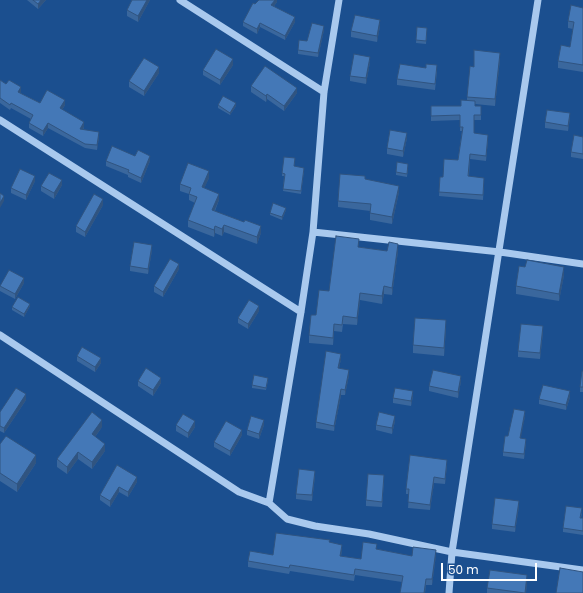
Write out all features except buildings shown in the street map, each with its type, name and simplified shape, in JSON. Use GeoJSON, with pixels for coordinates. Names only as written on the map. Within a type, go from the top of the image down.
{"type":"FeatureCollection","features":[{"type":"Feature","properties":{"kind":"street"},"geometry":{"type":"LineString","coordinates":[[180,0],[324,92]]}},
{"type":"Feature","properties":{"kind":"street"},"geometry":{"type":"LineString","coordinates":[[269,502],[313,232],[324,92],[339,0]]}},
{"type":"Feature","properties":{"kind":"street"},"geometry":{"type":"LineString","coordinates":[[449,593],[452,552],[500,252],[538,0]]}},
{"type":"Feature","properties":{"kind":"street"},"geometry":{"type":"LineString","coordinates":[[0,120],[301,312]]}},
{"type":"Feature","properties":{"kind":"street"},"geometry":{"type":"LineString","coordinates":[[313,232],[500,252],[583,264]]}},
{"type":"Feature","properties":{"kind":"street"},"geometry":{"type":"LineString","coordinates":[[0,335],[239,492],[269,502],[287,519],[308,525],[369,534],[452,552],[583,570]]}}]}
